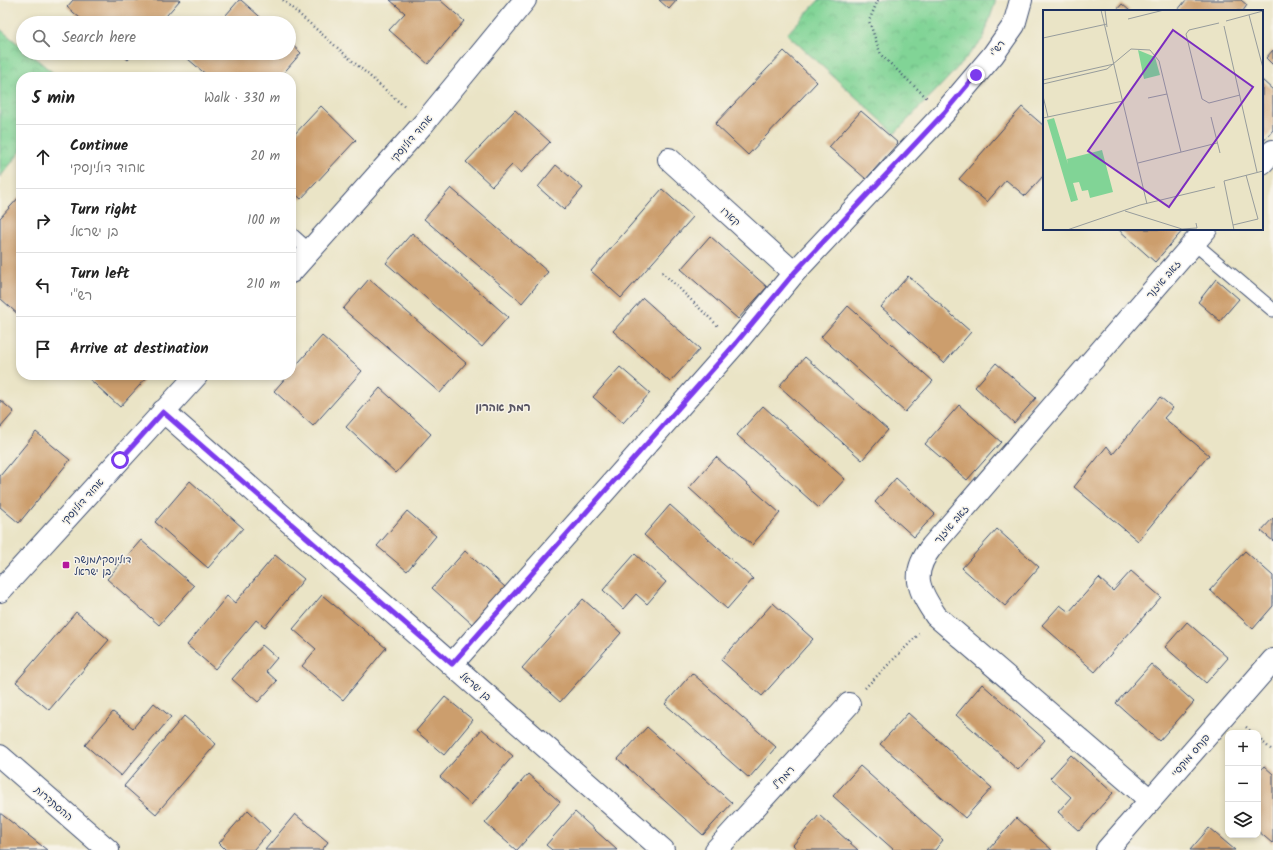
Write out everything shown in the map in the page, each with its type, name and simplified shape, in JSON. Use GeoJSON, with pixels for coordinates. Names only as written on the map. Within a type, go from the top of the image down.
{"type":"FeatureCollection","features":[{"type":"Feature","properties":{"kind":"street","name":"רש\"י"},"geometry":{"type":"LineString","coordinates":[[452,664],[736,343],[794,273],[944,113],[993,55],[1014,25],[1021,0]]}},
{"type":"Feature","properties":{"kind":"street","name":"אהוד דולינסקי"},"geometry":{"type":"LineString","coordinates":[[296,266],[424,123],[524,1]]}},
{"type":"Feature","properties":{"kind":"street"},"geometry":{"type":"LineString","coordinates":[[1263,162],[1273,150]]}},
{"type":"Feature","properties":{"kind":"street","name":"קארו"},"geometry":{"type":"LineString","coordinates":[[669,159],[794,273]]}},
{"type":"Feature","properties":{"kind":"street","name":"זאב איזנר"},"geometry":{"type":"LineString","coordinates":[[1150,800],[936,616],[924,599],[919,584],[919,570],[923,558],[1200,236]]}},
{"type":"Feature","properties":{"kind":"street","name":"אהוד דולינסקי"},"geometry":{"type":"LineString","coordinates":[[0,591],[192,380]]}},
{"type":"Feature","properties":{"kind":"street","name":"בן ישראל"},"geometry":{"type":"LineString","coordinates":[[163,412],[664,850]]}},
{"type":"Feature","properties":{"kind":"street","name":"פנחס מוקסיי"},"geometry":{"type":"LineString","coordinates":[[1107,850],[1273,660]]}},
{"type":"Feature","properties":{"kind":"street","name":"רמח\"ל"},"geometry":{"type":"LineString","coordinates":[[716,850],[849,704]]}},
{"type":"Feature","properties":{"kind":"street","name":"ההסתדרות"},"geometry":{"type":"LineString","coordinates":[[0,756],[108,850]]}},
{"type":"Feature","properties":{"kind":"lane"},"geometry":{"type":"LineString","coordinates":[[1200,236],[1273,310]]}},
{"type":"Feature","properties":{"kind":"lane"},"geometry":{"type":"LineString","coordinates":[[296,238],[310,251]]}},
{"type":"Feature","properties":{"kind":"path"},"geometry":{"type":"LineString","coordinates":[[283,0],[424,123]]}},
{"type":"Feature","properties":{"kind":"path"},"geometry":{"type":"LineString","coordinates":[[878,0],[869,21],[881,55],[944,113]]}},
{"type":"Feature","properties":{"kind":"path"},"geometry":{"type":"LineString","coordinates":[[662,272],[736,343]]}},
{"type":"Feature","properties":{"kind":"path"},"geometry":{"type":"LineString","coordinates":[[849,704],[936,616]]}},
{"type":"Feature","properties":{"kind":"path"},"geometry":{"type":"LineString","coordinates":[[1261,741],[1273,751]]}},
{"type":"Feature","properties":{"kind":"green space"},"geometry":{"type":"Polygon","coordinates":[[[819,0],[995,0],[995,3],[983,39],[895,133],[787,34],[819,0]]]}},
{"type":"Feature","properties":{"kind":"green space"},"geometry":{"type":"Polygon","coordinates":[[[0,29],[16,42],[16,60],[37,60],[52,72],[16,72],[16,157],[0,177],[0,29]]]}},
{"type":"Feature","properties":{"kind":"building"},"geometry":{"type":"Polygon","coordinates":[[[73,0],[180,0],[166,16],[78,16],[67,7],[73,0]]]}},
{"type":"Feature","properties":{"kind":"building"},"geometry":{"type":"Polygon","coordinates":[[[239,0],[241,0],[259,16],[225,16],[239,0]]]}},
{"type":"Feature","properties":{"kind":"building"},"geometry":{"type":"Polygon","coordinates":[[[390,0],[440,0],[464,21],[428,64],[389,30],[405,13],[390,0]]]}},
{"type":"Feature","properties":{"kind":"building"},"geometry":{"type":"Polygon","coordinates":[[[659,0],[677,0],[669,9],[659,0]]]}},
{"type":"Feature","properties":{"kind":"building"},"geometry":{"type":"Polygon","coordinates":[[[1186,0],[1241,0],[1247,5],[1244,10],[1178,10],[1186,0]]]}},
{"type":"Feature","properties":{"kind":"building"},"geometry":{"type":"Polygon","coordinates":[[[1122,4],[1129,10],[1117,10],[1122,4]]]}},
{"type":"Feature","properties":{"kind":"building"},"geometry":{"type":"Polygon","coordinates":[[[296,48],[301,53],[296,59],[296,48]]]}},
{"type":"Feature","properties":{"kind":"building"},"geometry":{"type":"Polygon","coordinates":[[[1273,50],[1273,65],[1266,58],[1273,50]]]}},
{"type":"Feature","properties":{"kind":"building"},"geometry":{"type":"Polygon","coordinates":[[[784,51],[817,82],[748,155],[715,124],[784,51]]]}},
{"type":"Feature","properties":{"kind":"building"},"geometry":{"type":"Polygon","coordinates":[[[189,60],[295,60],[284,72],[203,72],[189,60]]]}},
{"type":"Feature","properties":{"kind":"building"},"geometry":{"type":"Polygon","coordinates":[[[1263,81],[1273,90],[1273,130],[1263,142],[1263,81]]]}},
{"type":"Feature","properties":{"kind":"building"},"geometry":{"type":"Polygon","coordinates":[[[321,106],[356,140],[301,199],[296,194],[296,133],[321,106]]]}},
{"type":"Feature","properties":{"kind":"building"},"geometry":{"type":"Polygon","coordinates":[[[1022,107],[1043,125],[1043,176],[1025,196],[1006,180],[987,202],[959,179],[1022,107]]]}},
{"type":"Feature","properties":{"kind":"building"},"geometry":{"type":"Polygon","coordinates":[[[515,110],[550,142],[521,173],[512,165],[492,186],[466,162],[515,110]]]}},
{"type":"Feature","properties":{"kind":"building"},"geometry":{"type":"Polygon","coordinates":[[[861,111],[898,143],[866,179],[829,147],[861,111]]]}},
{"type":"Feature","properties":{"kind":"building"},"geometry":{"type":"Polygon","coordinates":[[[556,165],[583,188],[564,210],[538,187],[556,165]]]}},
{"type":"Feature","properties":{"kind":"building"},"geometry":{"type":"Polygon","coordinates":[[[451,188],[548,272],[522,303],[424,219],[451,188]]]}},
{"type":"Feature","properties":{"kind":"building"},"geometry":{"type":"Polygon","coordinates":[[[662,189],[693,217],[621,298],[591,271],[662,189]]]}},
{"type":"Feature","properties":{"kind":"building"},"geometry":{"type":"Polygon","coordinates":[[[16,200],[16,312],[0,298],[0,218],[16,200]]]}},
{"type":"Feature","properties":{"kind":"building"},"geometry":{"type":"Polygon","coordinates":[[[1119,230],[1183,230],[1155,262],[1119,230]]]}},
{"type":"Feature","properties":{"kind":"building"},"geometry":{"type":"Polygon","coordinates":[[[412,233],[508,317],[482,347],[386,263],[412,233]]]}},
{"type":"Feature","properties":{"kind":"building"},"geometry":{"type":"Polygon","coordinates":[[[710,236],[767,287],[738,319],[681,269],[710,236]]]}},
{"type":"Feature","properties":{"kind":"building"},"geometry":{"type":"Polygon","coordinates":[[[908,276],[971,332],[944,363],[881,307],[908,276]]]}},
{"type":"Feature","properties":{"kind":"building"},"geometry":{"type":"Polygon","coordinates":[[[369,279],[466,363],[440,393],[343,309],[369,279]]]}},
{"type":"Feature","properties":{"kind":"building"},"geometry":{"type":"Polygon","coordinates":[[[1216,279],[1239,299],[1220,321],[1198,302],[1216,279]]]}},
{"type":"Feature","properties":{"kind":"building"},"geometry":{"type":"Polygon","coordinates":[[[643,298],[700,349],[670,382],[613,331],[643,298]]]}},
{"type":"Feature","properties":{"kind":"building"},"geometry":{"type":"Polygon","coordinates":[[[848,306],[933,381],[905,412],[821,337],[848,306]]]}},
{"type":"Feature","properties":{"kind":"building"},"geometry":{"type":"Polygon","coordinates":[[[322,336],[362,371],[313,426],[274,391],[284,380],[296,380],[296,365],[322,336]]]}},
{"type":"Feature","properties":{"kind":"building"},"geometry":{"type":"Polygon","coordinates":[[[805,357],[888,430],[862,460],[779,386],[805,357]]]}},
{"type":"Feature","properties":{"kind":"building"},"geometry":{"type":"Polygon","coordinates":[[[996,363],[1036,398],[1014,423],[975,387],[996,363]]]}},
{"type":"Feature","properties":{"kind":"building"},"geometry":{"type":"Polygon","coordinates":[[[620,367],[650,393],[623,423],[593,397],[620,367]]]}},
{"type":"Feature","properties":{"kind":"building"},"geometry":{"type":"Polygon","coordinates":[[[90,380],[144,380],[120,407],[90,380]]]}},
{"type":"Feature","properties":{"kind":"building"},"geometry":{"type":"Polygon","coordinates":[[[380,388],[431,434],[396,473],[346,427],[380,388]]]}},
{"type":"Feature","properties":{"kind":"building"},"geometry":{"type":"Polygon","coordinates":[[[1160,397],[1173,408],[1164,418],[1209,455],[1138,541],[1074,487],[1107,446],[1113,454],[1160,397]]]}},
{"type":"Feature","properties":{"kind":"building"},"geometry":{"type":"Polygon","coordinates":[[[0,400],[14,412],[0,428],[0,400]]]}},
{"type":"Feature","properties":{"kind":"building"},"geometry":{"type":"Polygon","coordinates":[[[959,405],[1001,442],[967,480],[925,444],[959,405]]]}},
{"type":"Feature","properties":{"kind":"building"},"geometry":{"type":"Polygon","coordinates":[[[763,406],[845,479],[819,508],[737,435],[763,406]]]}},
{"type":"Feature","properties":{"kind":"building"},"geometry":{"type":"Polygon","coordinates":[[[36,432],[70,460],[19,523],[0,507],[0,476],[36,432]]]}},
{"type":"Feature","properties":{"kind":"building"},"geometry":{"type":"Polygon","coordinates":[[[716,457],[780,513],[752,545],[689,488],[716,457]]]}},
{"type":"Feature","properties":{"kind":"building"},"geometry":{"type":"Polygon","coordinates":[[[896,478],[935,514],[914,537],[875,502],[896,478]]]}},
{"type":"Feature","properties":{"kind":"building"},"geometry":{"type":"Polygon","coordinates":[[[190,481],[243,528],[208,568],[155,522],[190,481]]]}},
{"type":"Feature","properties":{"kind":"building"},"geometry":{"type":"Polygon","coordinates":[[[670,505],[753,579],[727,609],[644,535],[670,505]]]}},
{"type":"Feature","properties":{"kind":"building"},"geometry":{"type":"Polygon","coordinates":[[[407,511],[436,536],[407,571],[377,546],[407,511]]]}},
{"type":"Feature","properties":{"kind":"building"},"geometry":{"type":"Polygon","coordinates":[[[1273,518],[1273,541],[1261,531],[1273,518]]]}},
{"type":"Feature","properties":{"kind":"building"},"geometry":{"type":"Polygon","coordinates":[[[997,529],[1039,567],[1005,606],[962,568],[997,529]]]}},
{"type":"Feature","properties":{"kind":"building"},"geometry":{"type":"Polygon","coordinates":[[[141,540],[194,586],[159,625],[107,579],[141,540]]]}},
{"type":"Feature","properties":{"kind":"building"},"geometry":{"type":"Polygon","coordinates":[[[465,551],[505,587],[472,624],[432,588],[465,551]]]}},
{"type":"Feature","properties":{"kind":"building"},"geometry":{"type":"Polygon","coordinates":[[[1245,551],[1273,576],[1273,606],[1253,629],[1210,590],[1245,551]]]}},
{"type":"Feature","properties":{"kind":"building"},"geometry":{"type":"Polygon","coordinates":[[[635,554],[666,582],[647,604],[636,594],[623,609],[603,590],[635,554]]]}},
{"type":"Feature","properties":{"kind":"building"},"geometry":{"type":"Polygon","coordinates":[[[275,555],[304,579],[265,627],[256,620],[215,669],[187,645],[227,596],[235,603],[275,555]]]}},
{"type":"Feature","properties":{"kind":"building"},"geometry":{"type":"Polygon","coordinates":[[[1131,571],[1161,597],[1095,672],[1042,625],[1060,605],[1069,612],[1099,578],[1113,591],[1131,571]]]}},
{"type":"Feature","properties":{"kind":"building"},"geometry":{"type":"Polygon","coordinates":[[[322,595],[386,648],[343,700],[302,666],[316,649],[293,629],[322,595]]]}},
{"type":"Feature","properties":{"kind":"building"},"geometry":{"type":"Polygon","coordinates":[[[583,599],[621,633],[560,702],[522,668],[583,599]]]}},
{"type":"Feature","properties":{"kind":"building"},"geometry":{"type":"Polygon","coordinates":[[[773,603],[813,639],[762,696],[721,660],[773,603]]]}},
{"type":"Feature","properties":{"kind":"building"},"geometry":{"type":"Polygon","coordinates":[[[76,612],[109,640],[49,710],[16,682],[76,612]]]}},
{"type":"Feature","properties":{"kind":"building"},"geometry":{"type":"Polygon","coordinates":[[[1187,622],[1228,658],[1206,683],[1165,647],[1187,622]]]}},
{"type":"Feature","properties":{"kind":"building"},"geometry":{"type":"Polygon","coordinates":[[[262,645],[277,658],[266,671],[277,681],[258,702],[232,679],[262,645]]]}},
{"type":"Feature","properties":{"kind":"building"},"geometry":{"type":"Polygon","coordinates":[[[1151,664],[1194,702],[1159,741],[1116,703],[1151,664]]]}},
{"type":"Feature","properties":{"kind":"building"},"geometry":{"type":"Polygon","coordinates":[[[692,673],[776,747],[749,778],[665,704],[692,673]]]}},
{"type":"Feature","properties":{"kind":"building"},"geometry":{"type":"Polygon","coordinates":[[[982,684],[1045,740],[1018,770],[956,715],[982,684]]]}},
{"type":"Feature","properties":{"kind":"building"},"geometry":{"type":"Polygon","coordinates":[[[445,697],[473,720],[444,755],[416,731],[445,697]]]}},
{"type":"Feature","properties":{"kind":"building"},"geometry":{"type":"Polygon","coordinates":[[[154,703],[171,717],[121,776],[85,745],[113,712],[133,728],[154,703]]]}},
{"type":"Feature","properties":{"kind":"building"},"geometry":{"type":"Polygon","coordinates":[[[908,713],[992,788],[965,818],[880,744],[908,713]]]}},
{"type":"Feature","properties":{"kind":"building"},"geometry":{"type":"Polygon","coordinates":[[[184,716],[216,744],[156,814],[124,786],[184,716]]]}},
{"type":"Feature","properties":{"kind":"building"},"geometry":{"type":"Polygon","coordinates":[[[647,727],[732,803],[703,835],[618,759],[647,727]]]}},
{"type":"Feature","properties":{"kind":"building"},"geometry":{"type":"Polygon","coordinates":[[[482,729],[513,756],[471,805],[440,777],[482,729]]]}},
{"type":"Feature","properties":{"kind":"building"},"geometry":{"type":"Polygon","coordinates":[[[1071,755],[1113,793],[1079,831],[1058,812],[1071,797],[1050,778],[1071,755]]]}},
{"type":"Feature","properties":{"kind":"building"},"geometry":{"type":"Polygon","coordinates":[[[860,766],[943,840],[935,850],[894,850],[833,796],[860,766]]]}},
{"type":"Feature","properties":{"kind":"building"},"geometry":{"type":"Polygon","coordinates":[[[1264,766],[1273,774],[1272,843],[1261,834],[1261,770],[1264,766]]]}},
{"type":"Feature","properties":{"kind":"building"},"geometry":{"type":"Polygon","coordinates":[[[528,774],[560,802],[516,850],[485,823],[528,774]]]}},
{"type":"Feature","properties":{"kind":"building"},"geometry":{"type":"Polygon","coordinates":[[[248,810],[270,831],[253,850],[226,850],[219,843],[248,810]]]}},
{"type":"Feature","properties":{"kind":"building"},"geometry":{"type":"Polygon","coordinates":[[[575,812],[617,850],[552,850],[546,845],[575,812]]]}},
{"type":"Feature","properties":{"kind":"building"},"geometry":{"type":"Polygon","coordinates":[[[0,813],[47,850],[0,850],[0,813]]]}},
{"type":"Feature","properties":{"kind":"building"},"geometry":{"type":"Polygon","coordinates":[[[295,814],[328,842],[322,850],[265,850],[295,814]]]}},
{"type":"Feature","properties":{"kind":"building"},"geometry":{"type":"Polygon","coordinates":[[[819,815],[858,850],[798,850],[793,845],[819,815]]]}},
{"type":"Feature","properties":{"kind":"building"},"geometry":{"type":"Polygon","coordinates":[[[1016,818],[1052,850],[988,850],[1016,818]]]}},
{"type":"Feature","properties":{"kind":"building"},"geometry":{"type":"Polygon","coordinates":[[[1209,828],[1235,850],[1190,850],[1209,828]]]}},
{"type":"Feature","properties":{"kind":"place","name":"דולינסקי/מנשה בן ישראל"},"geometry":{"type":"Point","coordinates":[66,565]}},
{"type":"Feature","properties":{"kind":"district","name":"רמת אהרון"},"geometry":{"type":"Point","coordinates":[503,407]}},
{"type":"Feature","properties":{"kind":"route"},"geometry":{"type":"LineString","coordinates":[[120,460],[163,412],[452,664],[736,343],[794,273],[944,113],[976,75]]}}]}
